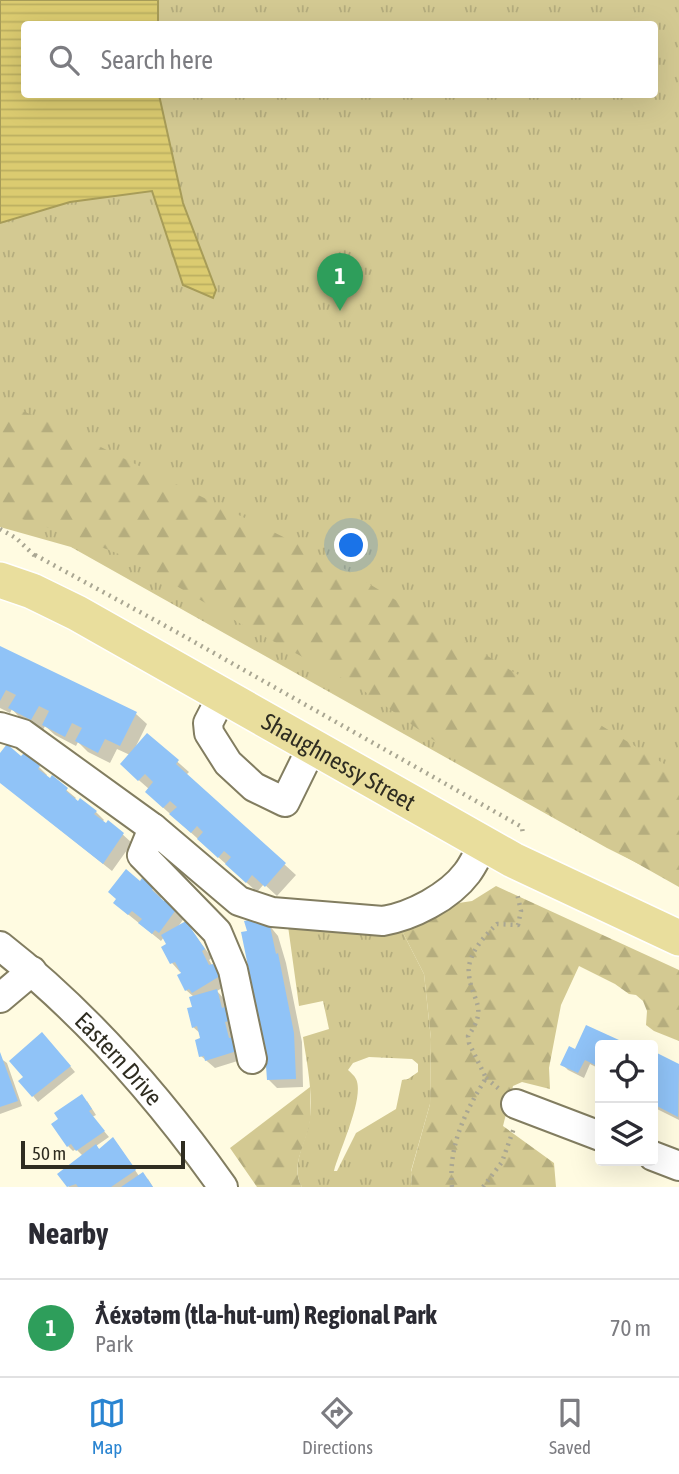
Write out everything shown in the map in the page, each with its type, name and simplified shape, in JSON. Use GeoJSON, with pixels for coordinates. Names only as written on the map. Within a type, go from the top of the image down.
{"type":"FeatureCollection","features":[{"type":"Feature","properties":{"kind":"main road","name":"Shaughnessy Street"},"geometry":{"type":"LineString","coordinates":[[16,586],[77,613],[484,844],[679,938]]}},
{"type":"Feature","properties":{"kind":"street"},"geometry":{"type":"LineString","coordinates":[[222,696],[208,723],[209,733],[228,763],[254,787],[285,802],[312,747]]}},
{"type":"Feature","properties":{"kind":"street"},"geometry":{"type":"LineString","coordinates":[[0,727],[23,734],[153,828],[239,901],[272,912],[383,921],[397,918],[416,911],[445,894],[466,875],[484,844]]}},
{"type":"Feature","properties":{"kind":"street"},"geometry":{"type":"LineString","coordinates":[[153,828],[142,855],[218,932],[233,970],[252,1059]]}},
{"type":"Feature","properties":{"kind":"street","name":"Eastern Drive"},"geometry":{"type":"LineString","coordinates":[[0,946],[32,971],[131,1069],[223,1187]]}},
{"type":"Feature","properties":{"kind":"street"},"geometry":{"type":"LineString","coordinates":[[0,999],[32,971]]}},
{"type":"Feature","properties":{"kind":"street"},"geometry":{"type":"LineString","coordinates":[[507,1096],[595,1134]]}},
{"type":"Feature","properties":{"kind":"street"},"geometry":{"type":"LineString","coordinates":[[658,1158],[679,1166]]}},
{"type":"Feature","properties":{"kind":"path"},"geometry":{"type":"LineString","coordinates":[[0,529],[16,538],[35,555],[522,827],[523,837]]}},
{"type":"Feature","properties":{"kind":"path"},"geometry":{"type":"LineString","coordinates":[[16,586],[38,568],[35,555]]}},
{"type":"Feature","properties":{"kind":"path"},"geometry":{"type":"LineString","coordinates":[[483,1187],[502,1162],[514,1128],[507,1096],[486,1078],[469,1043],[468,1036],[476,1024],[479,1004],[468,972],[474,951],[487,933],[497,924],[518,925],[521,911],[515,888]]}},
{"type":"Feature","properties":{"kind":"path"},"geometry":{"type":"LineString","coordinates":[[452,1187],[452,1154],[460,1127],[486,1078]]}},
{"type":"Feature","properties":{"kind":"green space"},"geometry":{"type":"Polygon","coordinates":[[[0,0],[679,0],[679,884],[607,848],[71,547],[0,527],[0,0]]]}},
{"type":"Feature","properties":{"kind":"green space"},"geometry":{"type":"Polygon","coordinates":[[[0,402],[52,423],[330,560],[679,773],[679,887],[493,782],[357,686],[241,624],[129,558],[68,534],[0,512],[0,402]]]}},
{"type":"Feature","properties":{"kind":"green space"},"geometry":{"type":"Polygon","coordinates":[[[496,886],[679,970],[679,1041],[646,1025],[647,1011],[643,1001],[636,995],[629,994],[579,966],[561,1005],[549,1068],[550,1089],[522,1082],[513,1086],[503,1126],[554,1163],[556,1187],[412,1187],[411,1172],[430,1104],[431,1039],[424,974],[400,927],[452,904],[472,901],[496,886]]]}},
{"type":"Feature","properties":{"kind":"green space"},"geometry":{"type":"Polygon","coordinates":[[[288,926],[400,927],[424,974],[431,1039],[430,1104],[411,1171],[412,1187],[302,1187],[297,1172],[309,1124],[311,1103],[303,1037],[329,1029],[323,1001],[299,1006],[288,926]],[[369,1057],[353,1063],[348,1070],[356,1079],[357,1098],[334,1171],[337,1171],[356,1133],[396,1109],[402,1080],[418,1072],[418,1064],[412,1059],[369,1057]]]}},
{"type":"Feature","properties":{"kind":"green space"},"geometry":{"type":"Polygon","coordinates":[[[310,1087],[310,1121],[297,1171],[302,1187],[257,1187],[230,1148],[310,1087]]]}},
{"type":"Feature","properties":{"kind":"shaded area"},"geometry":{"type":"Polygon","coordinates":[[[0,0],[158,0],[158,21],[21,21],[21,98],[160,98],[183,203],[216,290],[213,298],[183,285],[152,191],[70,202],[0,223],[0,0]]]}},
{"type":"Feature","properties":{"kind":"building"},"geometry":{"type":"Polygon","coordinates":[[[0,646],[137,712],[120,746],[105,739],[98,753],[75,741],[82,728],[72,723],[65,737],[42,725],[49,711],[39,706],[31,720],[8,708],[16,695],[6,690],[0,701],[0,646]]]}},
{"type":"Feature","properties":{"kind":"building"},"geometry":{"type":"Polygon","coordinates":[[[147,733],[179,760],[176,764],[286,863],[265,887],[252,875],[246,883],[225,864],[231,857],[224,851],[218,858],[197,839],[203,832],[197,826],[191,833],[169,814],[177,807],[170,801],[163,808],[145,792],[153,782],[145,774],[138,781],[120,764],[147,733]]]}},
{"type":"Feature","properties":{"kind":"building"},"geometry":{"type":"Polygon","coordinates":[[[7,744],[21,756],[24,753],[40,766],[38,769],[50,778],[52,775],[68,788],[66,791],[78,801],[80,798],[97,811],[94,814],[106,823],[108,820],[124,833],[103,864],[0,783],[0,753],[7,744]]]}},
{"type":"Feature","properties":{"kind":"building"},"geometry":{"type":"Polygon","coordinates":[[[126,869],[140,881],[142,878],[154,887],[152,890],[164,901],[167,898],[178,907],[159,933],[155,930],[152,934],[138,923],[142,919],[132,911],[128,915],[113,903],[116,899],[108,892],[126,869]]]}},
{"type":"Feature","properties":{"kind":"building"},"geometry":{"type":"Polygon","coordinates":[[[265,917],[267,926],[270,926],[276,954],[278,953],[294,1033],[296,1079],[267,1080],[266,1066],[263,1066],[262,1037],[259,1023],[255,1023],[253,1010],[256,1009],[245,972],[249,971],[241,932],[247,931],[244,921],[265,917]]]}},
{"type":"Feature","properties":{"kind":"building"},"geometry":{"type":"Polygon","coordinates":[[[186,921],[205,949],[202,951],[209,965],[213,964],[220,976],[192,993],[189,989],[185,991],[177,975],[181,973],[175,962],[170,964],[161,947],[166,944],[161,935],[186,921]]]}},
{"type":"Feature","properties":{"kind":"building"},"geometry":{"type":"Polygon","coordinates":[[[217,989],[229,1021],[225,1022],[229,1038],[233,1037],[237,1051],[205,1061],[204,1056],[199,1057],[195,1040],[200,1038],[197,1026],[192,1028],[187,1008],[192,1007],[189,997],[217,989]]]}},
{"type":"Feature","properties":{"kind":"building"},"geometry":{"type":"Polygon","coordinates":[[[586,1025],[619,1040],[595,1040],[595,1065],[585,1060],[578,1073],[560,1065],[569,1046],[575,1049],[586,1025]]]}},
{"type":"Feature","properties":{"kind":"building"},"geometry":{"type":"Polygon","coordinates":[[[42,1032],[71,1066],[32,1097],[18,1081],[23,1077],[9,1061],[42,1032]]]}},
{"type":"Feature","properties":{"kind":"building"},"geometry":{"type":"Polygon","coordinates":[[[0,1052],[18,1101],[0,1107],[0,1052]]]}},
{"type":"Feature","properties":{"kind":"building"},"geometry":{"type":"Polygon","coordinates":[[[658,1054],[679,1064],[678,1117],[658,1107],[658,1054]]]}},
{"type":"Feature","properties":{"kind":"building"},"geometry":{"type":"Polygon","coordinates":[[[82,1094],[92,1109],[89,1111],[105,1131],[76,1151],[71,1144],[67,1147],[51,1124],[58,1119],[54,1113],[82,1094]]]}},
{"type":"Feature","properties":{"kind":"building"},"geometry":{"type":"Polygon","coordinates":[[[113,1137],[136,1170],[111,1187],[78,1187],[76,1184],[67,1187],[57,1174],[96,1144],[99,1149],[113,1137]]]}},
{"type":"Feature","properties":{"kind":"building"},"geometry":{"type":"Polygon","coordinates":[[[143,1172],[153,1187],[121,1187],[143,1172]]]}},
{"type":"Feature","properties":{"kind":"place","name":"ƛ̓éxətəm (tla-hut-um) Regional Park"},"geometry":{"type":"Point","coordinates":[340,311]}}]}
